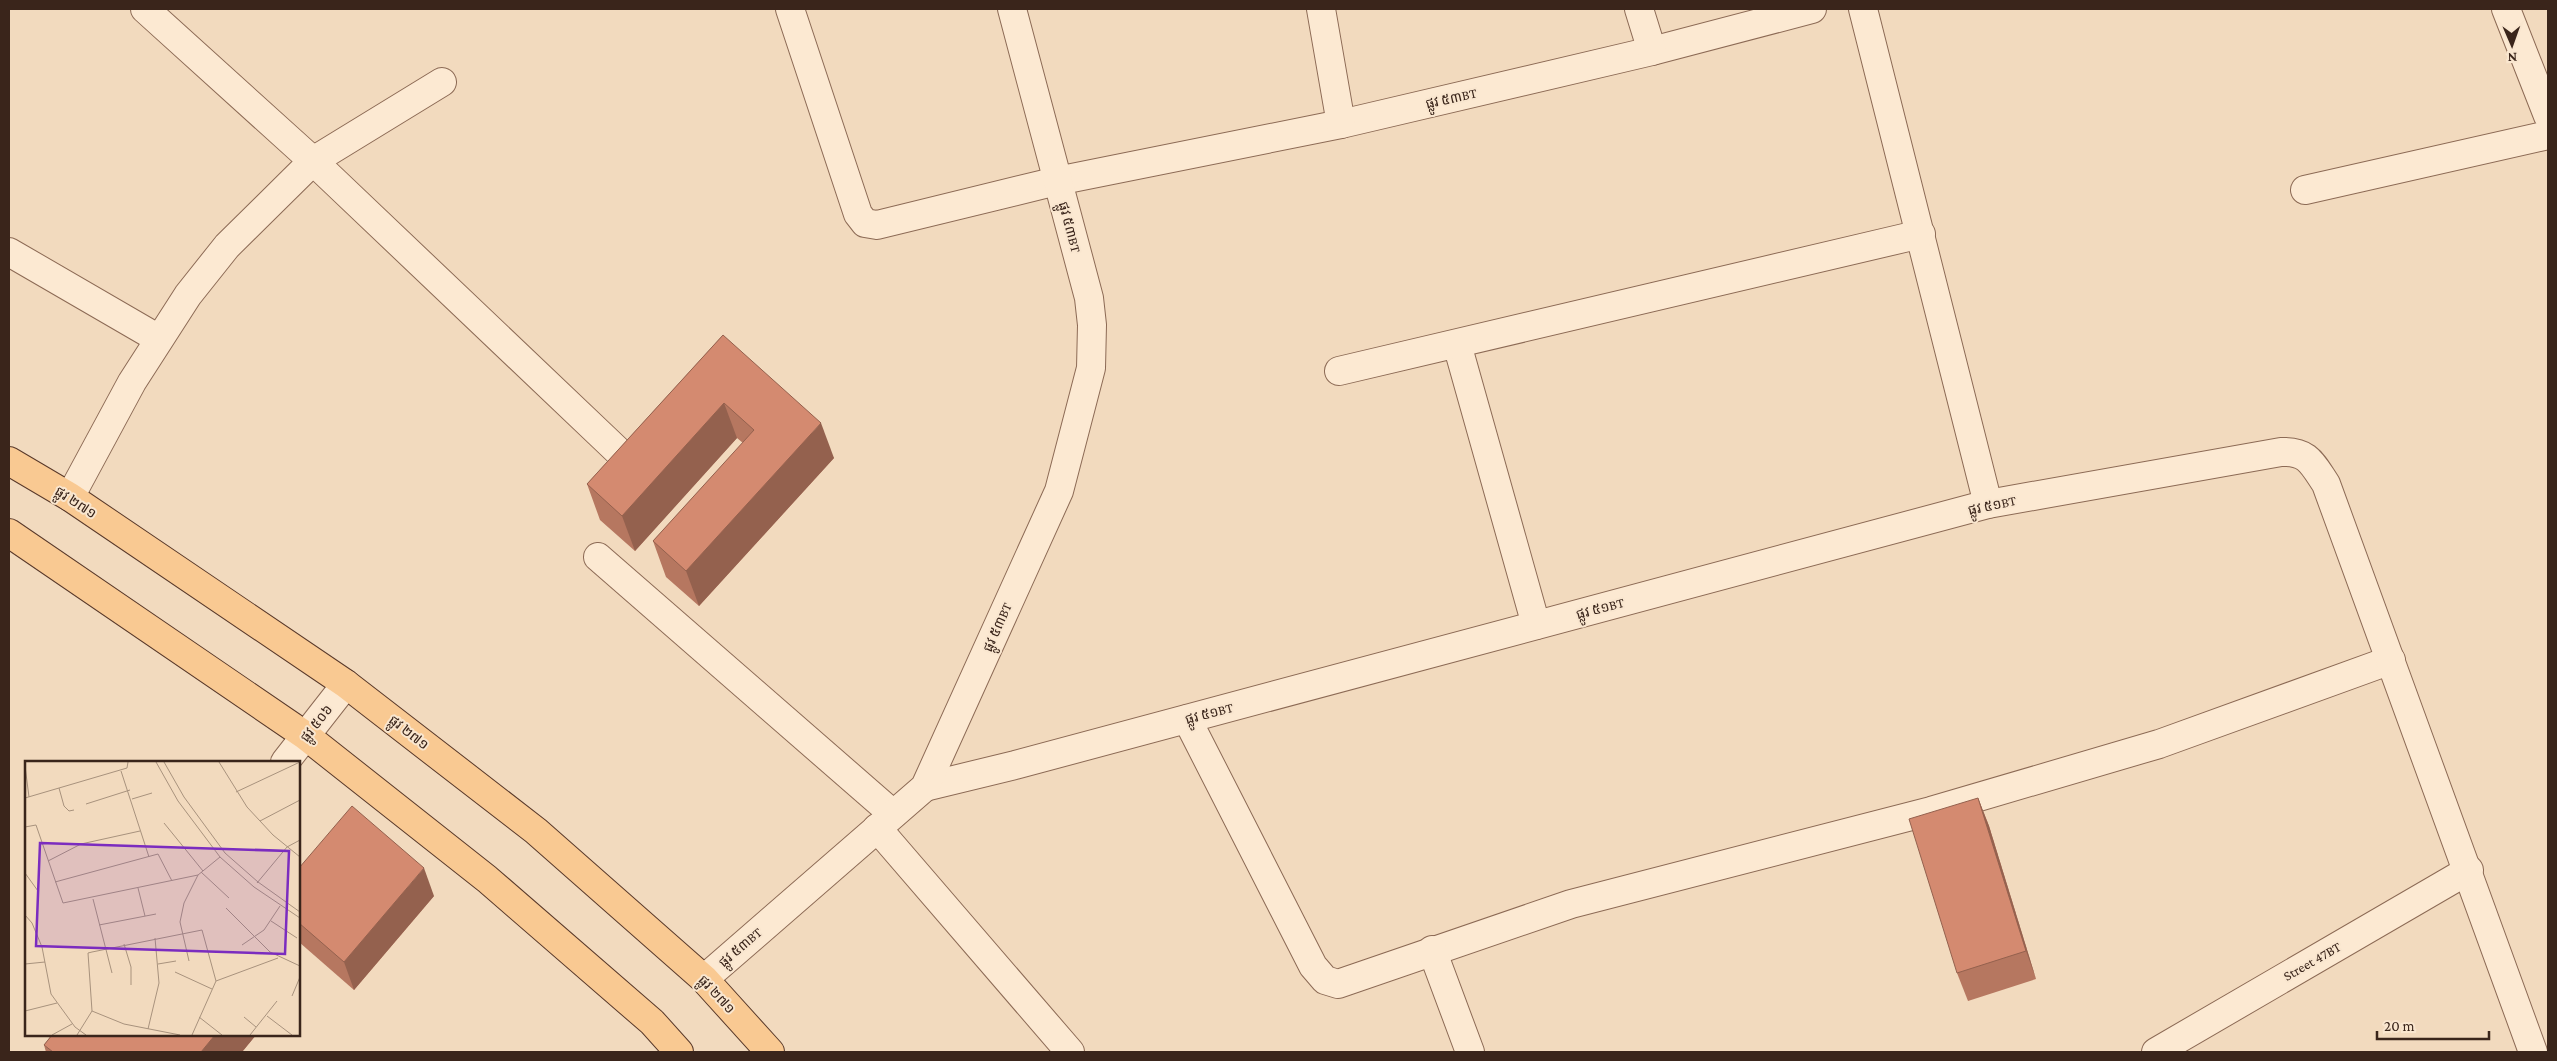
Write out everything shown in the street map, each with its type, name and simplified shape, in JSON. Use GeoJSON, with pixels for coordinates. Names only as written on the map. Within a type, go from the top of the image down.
{"type":"FeatureCollection","features":[{"type":"Feature","properties":{"kind":"main road","name":"ផ្លូវ ២៧១"},"geometry":{"type":"LineString","coordinates":[[9,461],[70,497],[346,684],[536,832],[704,979],[770,1052]]}},
{"type":"Feature","properties":{"kind":"main road"},"geometry":{"type":"LineString","coordinates":[[9,533],[306,736],[487,880],[652,1022],[679,1052]]}},
{"type":"Feature","properties":{"kind":"street"},"geometry":{"type":"LineString","coordinates":[[145,9],[313,161],[622,455]]}},
{"type":"Feature","properties":{"kind":"street","name":"ផ្លូវ ៥៣BT"},"geometry":{"type":"LineString","coordinates":[[790,9],[858,214],[865,223],[877,225],[1057,181],[1340,124],[1652,51],[1812,9]]}},
{"type":"Feature","properties":{"kind":"street"},"geometry":{"type":"LineString","coordinates":[[1012,9],[1057,181]]}},
{"type":"Feature","properties":{"kind":"street"},"geometry":{"type":"LineString","coordinates":[[1321,9],[1340,124]]}},
{"type":"Feature","properties":{"kind":"street"},"geometry":{"type":"LineString","coordinates":[[1639,9],[1652,51]]}},
{"type":"Feature","properties":{"kind":"street"},"geometry":{"type":"LineString","coordinates":[[1864,9],[1988,504]]}},
{"type":"Feature","properties":{"kind":"street"},"geometry":{"type":"LineString","coordinates":[[2506,9],[2548,116]]}},
{"type":"Feature","properties":{"kind":"street"},"geometry":{"type":"LineString","coordinates":[[70,497],[132,382],[188,295],[227,246],[313,161],[442,82]]}},
{"type":"Feature","properties":{"kind":"street"},"geometry":{"type":"LineString","coordinates":[[2306,190],[2548,135]]}},
{"type":"Feature","properties":{"kind":"street","name":"ផ្លូវ ៥៣BT"},"geometry":{"type":"LineString","coordinates":[[704,979],[925,787],[1059,490],[1091,368],[1092,325],[1089,298],[1057,181]]}},
{"type":"Feature","properties":{"kind":"street"},"geometry":{"type":"LineString","coordinates":[[1339,371],[1921,234]]}},
{"type":"Feature","properties":{"kind":"street"},"geometry":{"type":"LineString","coordinates":[[9,252],[159,339]]}},
{"type":"Feature","properties":{"kind":"street"},"geometry":{"type":"LineString","coordinates":[[1457,344],[1536,625]]}},
{"type":"Feature","properties":{"kind":"street","name":"ផ្លូវ ៥១BT"},"geometry":{"type":"LineString","coordinates":[[925,787],[1187,719],[1988,504],[2281,452],[2296,452],[2309,459],[2326,484],[2391,660]]}},
{"type":"Feature","properties":{"kind":"street"},"geometry":{"type":"LineString","coordinates":[[598,557],[885,821],[1070,1052]]}},
{"type":"Feature","properties":{"kind":"street"},"geometry":{"type":"LineString","coordinates":[[1187,719],[1313,966],[1325,980],[1338,984],[1432,950],[1571,904],[1931,811],[2150,746],[2391,660],[2469,870],[2533,1052]]}},
{"type":"Feature","properties":{"kind":"street","name":"ផ្លូវ ៥០៦"},"geometry":{"type":"LineString","coordinates":[[286,761],[346,684]]}},
{"type":"Feature","properties":{"kind":"street","name":"Street 47BT"},"geometry":{"type":"LineString","coordinates":[[2156,1052],[2469,870]]}},
{"type":"Feature","properties":{"kind":"street"},"geometry":{"type":"LineString","coordinates":[[1432,950],[1470,1052]]}},
{"type":"Feature","properties":{"kind":"building"},"geometry":{"type":"Polygon","coordinates":[[[723,335],[821,423],[686,571],[653,541],[754,430],[724,403],[622,516],[587,484],[723,335]]]}},
{"type":"Feature","properties":{"kind":"building"},"geometry":{"type":"Polygon","coordinates":[[[1978,798],[2026,951],[1957,973],[1909,819],[1978,798]]]}},
{"type":"Feature","properties":{"kind":"building"},"geometry":{"type":"Polygon","coordinates":[[[352,806],[424,868],[344,962],[300,924],[300,867],[352,806]]]}},
{"type":"Feature","properties":{"kind":"building"},"geometry":{"type":"Polygon","coordinates":[[[51,1036],[214,1036],[201,1052],[53,1052],[44,1045],[51,1036]]]}}]}
